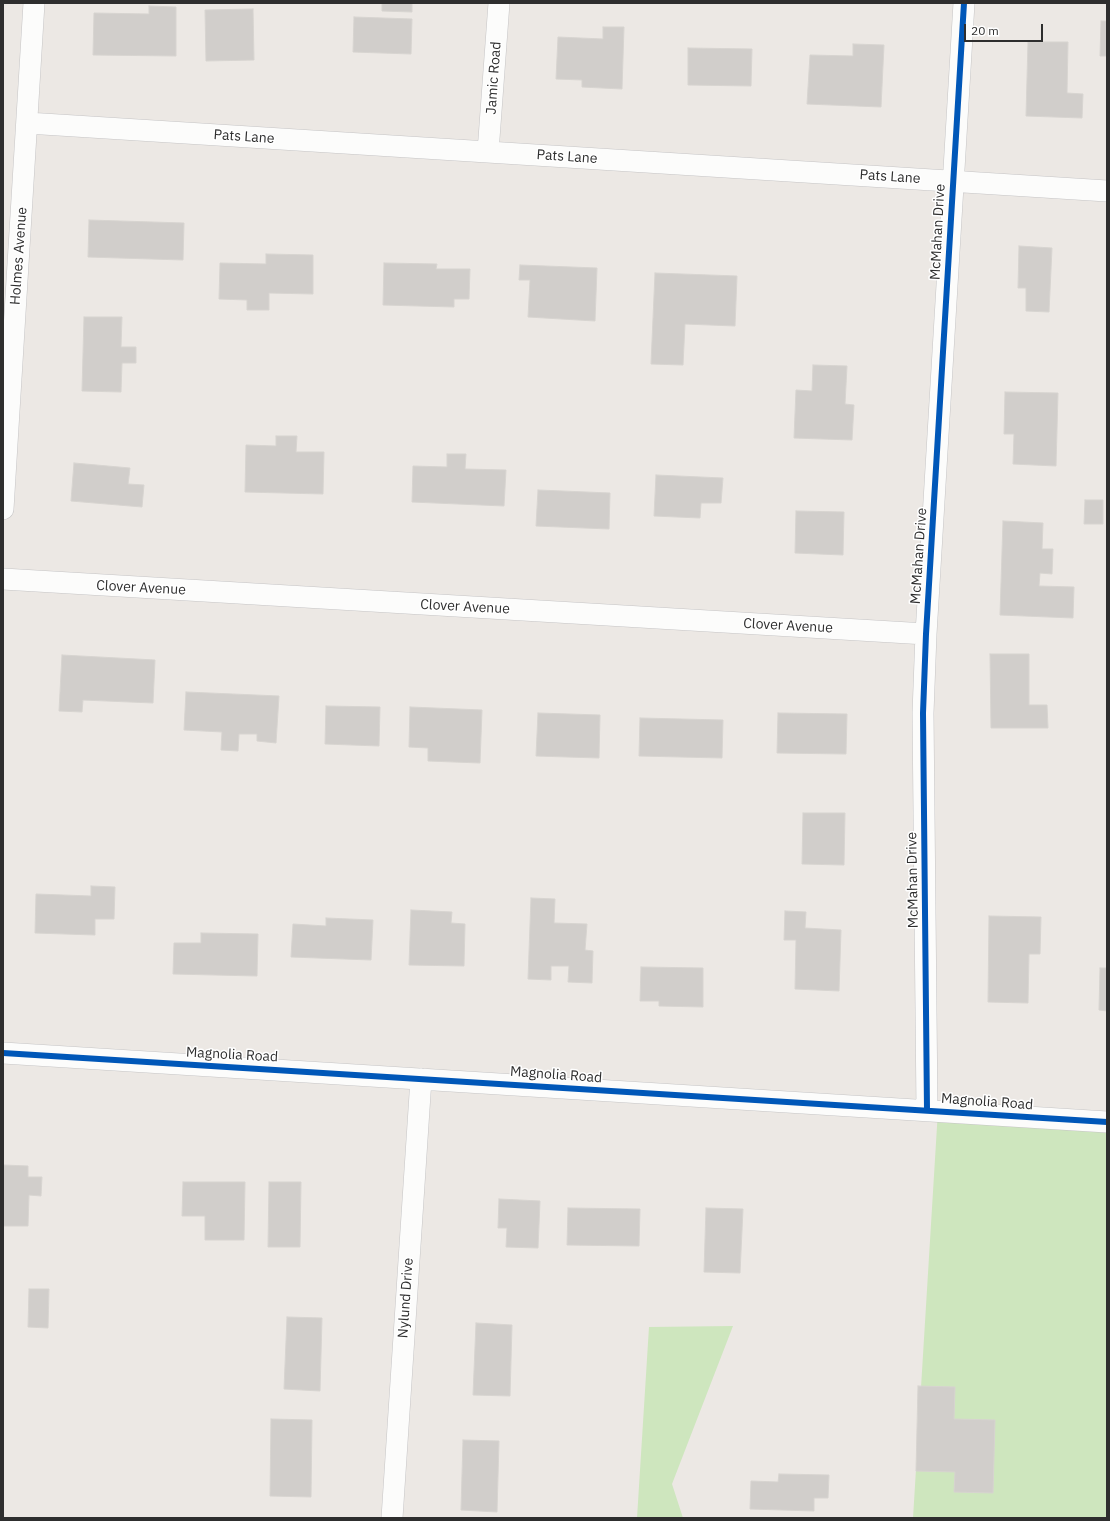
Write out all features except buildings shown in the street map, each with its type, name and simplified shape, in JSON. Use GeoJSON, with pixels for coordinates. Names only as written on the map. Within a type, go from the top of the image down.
{"type":"FeatureCollection","features":[{"type":"Feature","properties":{"kind":"street","name":"Holmes Avenue"},"geometry":{"type":"LineString","coordinates":[[3,509],[34,3]]}},
{"type":"Feature","properties":{"kind":"street","name":"Jamic Road"},"geometry":{"type":"LineString","coordinates":[[488,152],[499,3]]}},
{"type":"Feature","properties":{"kind":"street","name":"McMahan Drive"},"geometry":{"type":"LineString","coordinates":[[927,1110],[923,713],[926,634],[939,442],[964,3]]}},
{"type":"Feature","properties":{"kind":"street","name":"Pats Lane"},"geometry":{"type":"LineString","coordinates":[[27,123],[1107,191]]}},
{"type":"Feature","properties":{"kind":"street","name":"Clover Avenue"},"geometry":{"type":"LineString","coordinates":[[3,579],[926,634]]}},
{"type":"Feature","properties":{"kind":"street","name":"Magnolia Road"},"geometry":{"type":"LineString","coordinates":[[3,1053],[1107,1122]]}},
{"type":"Feature","properties":{"kind":"street","name":"Nylund Drive"},"geometry":{"type":"LineString","coordinates":[[392,1518],[421,1079]]}},
{"type":"Feature","properties":{"kind":"green space"},"geometry":{"type":"Polygon","coordinates":[[[938,1110],[1107,1121],[1107,1518],[913,1518],[938,1110]]]}},
{"type":"Feature","properties":{"kind":"green space"},"geometry":{"type":"Polygon","coordinates":[[[733,1326],[672,1484],[683,1518],[637,1518],[649,1327],[733,1326]]]}},
{"type":"Feature","properties":{"kind":"cycle path"},"geometry":{"type":"LineString","coordinates":[[927,1110],[923,713],[926,634],[964,3]]}},
{"type":"Feature","properties":{"kind":"cycle path"},"geometry":{"type":"LineString","coordinates":[[3,1053],[1107,1122]]}}]}
